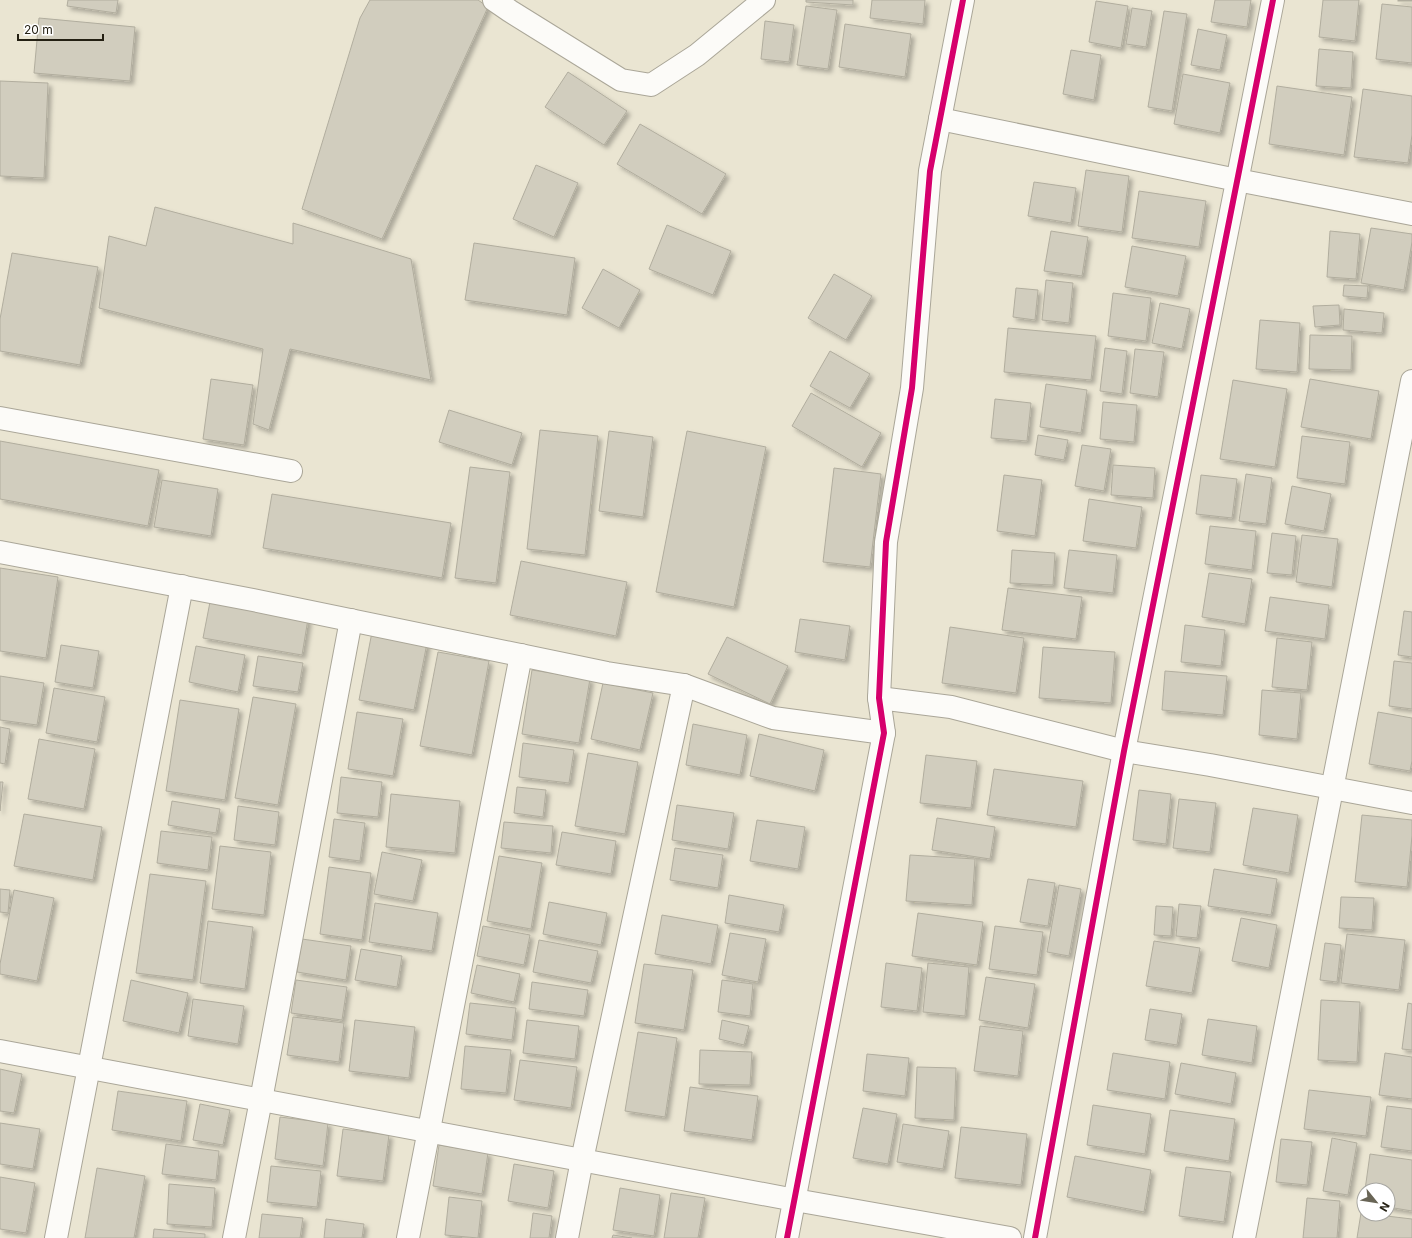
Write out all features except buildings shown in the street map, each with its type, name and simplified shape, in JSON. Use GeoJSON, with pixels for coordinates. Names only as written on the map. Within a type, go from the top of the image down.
{"type":"FeatureCollection","features":[{"type":"Feature","properties":{"kind":"street"},"geometry":{"type":"LineString","coordinates":[[507,4],[621,80],[650,84],[697,56],[764,0]]}},
{"type":"Feature","properties":{"kind":"street"},"geometry":{"type":"LineString","coordinates":[[787,1238],[884,733],[879,698],[886,542],[912,388],[930,171],[963,0]]}},
{"type":"Feature","properties":{"kind":"street"},"geometry":{"type":"LineString","coordinates":[[1035,1238],[1124,751],[1273,0]]}},
{"type":"Feature","properties":{"kind":"street"},"geometry":{"type":"LineString","coordinates":[[940,118],[1237,180],[1412,214]]}},
{"type":"Feature","properties":{"kind":"street"},"geometry":{"type":"LineString","coordinates":[[1244,1238],[1412,381]]}},
{"type":"Feature","properties":{"kind":"street"},"geometry":{"type":"LineString","coordinates":[[0,418],[291,471]]}},
{"type":"Feature","properties":{"kind":"street"},"geometry":{"type":"LineString","coordinates":[[0,552],[253,600],[606,673],[684,685],[774,718],[884,733]]}},
{"type":"Feature","properties":{"kind":"street"},"geometry":{"type":"LineString","coordinates":[[56,1238],[182,586]]}},
{"type":"Feature","properties":{"kind":"street"},"geometry":{"type":"LineString","coordinates":[[234,1238],[351,620]]}},
{"type":"Feature","properties":{"kind":"street"},"geometry":{"type":"LineString","coordinates":[[408,1238],[521,655]]}},
{"type":"Feature","properties":{"kind":"street"},"geometry":{"type":"LineString","coordinates":[[567,1238],[582,1160],[684,685]]}},
{"type":"Feature","properties":{"kind":"street"},"geometry":{"type":"LineString","coordinates":[[879,698],[951,707],[1124,751],[1210,765],[1412,803]]}},
{"type":"Feature","properties":{"kind":"street"},"geometry":{"type":"LineString","coordinates":[[0,1051],[795,1200],[1010,1238]]}},
{"type":"Feature","properties":{"kind":"cycle path"},"geometry":{"type":"LineString","coordinates":[[787,1238],[884,733],[879,698],[886,542],[912,388],[930,171],[963,0]]}},
{"type":"Feature","properties":{"kind":"cycle path"},"geometry":{"type":"LineString","coordinates":[[1035,1238],[1124,751],[1273,0]]}}]}
